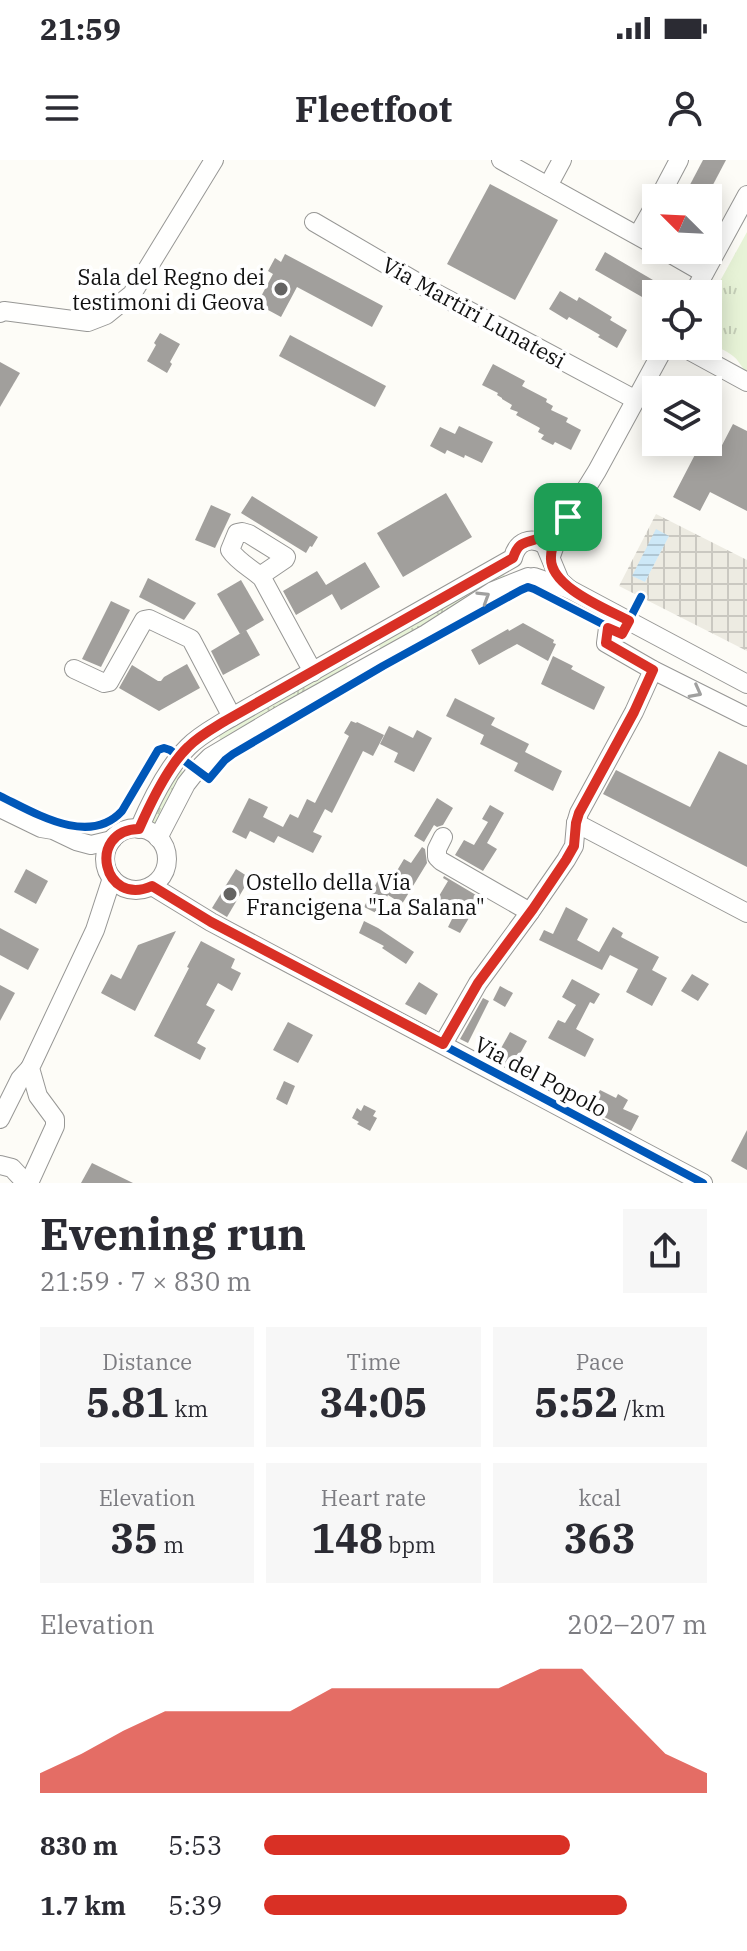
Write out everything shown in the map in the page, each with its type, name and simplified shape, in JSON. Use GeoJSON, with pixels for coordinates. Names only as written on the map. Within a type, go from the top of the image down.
{"type":"FeatureCollection","features":[{"type":"Feature","properties":{"kind":"street"},"geometry":{"type":"LineString","coordinates":[[0,313],[88,322],[106,315],[132,294],[214,160]]}},
{"type":"Feature","properties":{"kind":"street"},"geometry":{"type":"LineString","coordinates":[[501,160],[642,237]]}},
{"type":"Feature","properties":{"kind":"street"},"geometry":{"type":"LineString","coordinates":[[548,186],[562,160]]}},
{"type":"Feature","properties":{"kind":"street"},"geometry":{"type":"LineString","coordinates":[[666,184],[679,160]]}},
{"type":"Feature","properties":{"kind":"street"},"geometry":{"type":"LineString","coordinates":[[700,280],[747,195]]}},
{"type":"Feature","properties":{"kind":"street","name":"Via Martiri Lunatesi"},"geometry":{"type":"LineString","coordinates":[[314,222],[432,291],[636,400]]}},
{"type":"Feature","properties":{"kind":"street"},"geometry":{"type":"LineString","coordinates":[[638,235],[642,228]]}},
{"type":"Feature","properties":{"kind":"street"},"geometry":{"type":"LineString","coordinates":[[688,264],[704,273]]}},
{"type":"Feature","properties":{"kind":"street"},"geometry":{"type":"LineString","coordinates":[[158,838],[186,784],[210,757],[426,634],[493,591],[545,572],[555,541],[657,360]]}},
{"type":"Feature","properties":{"kind":"street"},"geometry":{"type":"LineString","coordinates":[[707,360],[747,382]]}},
{"type":"Feature","properties":{"kind":"street"},"geometry":{"type":"LineString","coordinates":[[139,829],[179,756],[198,739],[513,558],[523,542],[535,540],[558,528],[568,517]]}},
{"type":"Feature","properties":{"kind":"street"},"geometry":{"type":"LineString","coordinates":[[535,540],[545,545],[560,581],[569,589]]}},
{"type":"Feature","properties":{"kind":"street"},"geometry":{"type":"LineString","coordinates":[[513,558],[517,570],[569,589],[747,684]]}},
{"type":"Feature","properties":{"kind":"street"},"geometry":{"type":"LineString","coordinates":[[260,576],[313,672]]}},
{"type":"Feature","properties":{"kind":"street"},"geometry":{"type":"LineString","coordinates":[[615,614],[608,628],[606,643],[747,717]]}},
{"type":"Feature","properties":{"kind":"street"},"geometry":{"type":"LineString","coordinates":[[74,669],[104,683],[109,682],[144,620],[149,619],[191,639],[232,717]]}},
{"type":"Feature","properties":{"kind":"street"},"geometry":{"type":"LineString","coordinates":[[443,1044],[478,983],[574,846],[579,813],[634,712],[653,670]]}},
{"type":"Feature","properties":{"kind":"street"},"geometry":{"type":"LineString","coordinates":[[198,739],[210,757]]}},
{"type":"Feature","properties":{"kind":"street"},"geometry":{"type":"LineString","coordinates":[[0,808],[41,828],[64,845],[105,859]]}},
{"type":"Feature","properties":{"kind":"street"},"geometry":{"type":"LineString","coordinates":[[576,823],[747,913]]}},
{"type":"Feature","properties":{"kind":"street"},"geometry":{"type":"LineString","coordinates":[[41,828],[91,845],[112,840],[124,831],[146,830],[158,838],[166,851],[169,883],[183,906]]}},
{"type":"Feature","properties":{"kind":"street"},"geometry":{"type":"LineString","coordinates":[[443,837],[437,849],[437,857],[441,861],[530,912]]}},
{"type":"Feature","properties":{"kind":"street"},"geometry":{"type":"LineString","coordinates":[[112,840],[105,859],[117,884],[131,890],[145,889],[158,881],[166,867]]}},
{"type":"Feature","properties":{"kind":"street"},"geometry":{"type":"LineString","coordinates":[[0,1119],[20,1079],[30,1068],[95,930],[112,878]]}},
{"type":"Feature","properties":{"kind":"street","name":"Via del Popolo"},"geometry":{"type":"LineString","coordinates":[[152,886],[183,906],[703,1183]]}},
{"type":"Feature","properties":{"kind":"street"},"geometry":{"type":"LineString","coordinates":[[95,930],[131,890]]}},
{"type":"Feature","properties":{"kind":"street"},"geometry":{"type":"LineString","coordinates":[[0,1165],[12,1168],[27,1183],[55,1126],[55,1119],[38,1096],[30,1068]]}},
{"type":"Feature","properties":{"kind":"green space"},"geometry":{"type":"Polygon","coordinates":[[[747,232],[747,371],[722,350],[721,280],[747,232]]]}},
{"type":"Feature","properties":{"kind":"green space"},"geometry":{"type":"Polygon","coordinates":[[[503,573],[506,578],[381,649],[378,644],[503,573]]]}},
{"type":"Feature","properties":{"kind":"green space"},"geometry":{"type":"Polygon","coordinates":[[[346,663],[349,668],[221,740],[218,735],[346,663]]]}},
{"type":"Feature","properties":{"kind":"green space"},"geometry":{"type":"Polygon","coordinates":[[[179,769],[183,772],[153,829],[149,826],[179,769]]]}},
{"type":"Feature","properties":{"kind":"shaded area"},"geometry":{"type":"Polygon","coordinates":[[[656,514],[747,560],[747,651],[619,586],[656,514]],[[669,535],[633,576],[645,582],[669,535]]]}},
{"type":"Feature","properties":{"kind":"water"},"geometry":{"type":"Polygon","coordinates":[[[656,529],[669,536],[645,582],[632,576],[656,529]]]}},
{"type":"Feature","properties":{"kind":"building"},"geometry":{"type":"Polygon","coordinates":[[[703,160],[726,160],[713,184],[690,184],[703,160]]]}},
{"type":"Feature","properties":{"kind":"building"},"geometry":{"type":"Polygon","coordinates":[[[490,184],[558,220],[515,300],[447,264],[490,184]]]}},
{"type":"Feature","properties":{"kind":"building"},"geometry":{"type":"Polygon","coordinates":[[[605,252],[653,280],[642,280],[642,297],[595,270],[605,252]]]}},
{"type":"Feature","properties":{"kind":"building"},"geometry":{"type":"Polygon","coordinates":[[[285,254],[383,306],[372,327],[297,287],[281,317],[257,304],[273,274],[268,271],[275,258],[281,262],[285,254]]]}},
{"type":"Feature","properties":{"kind":"building"},"geometry":{"type":"Polygon","coordinates":[[[560,291],[577,301],[579,297],[627,330],[617,348],[569,317],[567,320],[549,309],[560,291]]]}},
{"type":"Feature","properties":{"kind":"building"},"geometry":{"type":"Polygon","coordinates":[[[160,333],[180,344],[167,373],[147,361],[160,333]]]}},
{"type":"Feature","properties":{"kind":"building"},"geometry":{"type":"Polygon","coordinates":[[[290,335],[386,386],[375,407],[279,356],[290,335]]]}},
{"type":"Feature","properties":{"kind":"building"},"geometry":{"type":"Polygon","coordinates":[[[0,362],[20,373],[0,407],[0,362]]]}},
{"type":"Feature","properties":{"kind":"building"},"geometry":{"type":"Polygon","coordinates":[[[493,364],[525,381],[522,386],[547,399],[546,402],[553,406],[551,410],[568,418],[566,422],[581,430],[571,450],[541,439],[544,435],[538,432],[540,428],[516,415],[518,412],[510,409],[512,405],[482,385],[493,364]]]}},
{"type":"Feature","properties":{"kind":"building"},"geometry":{"type":"Polygon","coordinates":[[[733,424],[747,431],[747,511],[710,492],[700,511],[673,497],[694,456],[722,456],[722,445],[733,424]]]}},
{"type":"Feature","properties":{"kind":"building"},"geometry":{"type":"Polygon","coordinates":[[[459,426],[493,442],[482,463],[447,450],[445,454],[430,446],[440,427],[455,434],[459,426]]]}},
{"type":"Feature","properties":{"kind":"building"},"geometry":{"type":"Polygon","coordinates":[[[446,493],[472,537],[403,577],[377,533],[446,493]]]}},
{"type":"Feature","properties":{"kind":"building"},"geometry":{"type":"Polygon","coordinates":[[[252,496],[318,537],[312,547],[306,553],[241,513],[252,496]]]}},
{"type":"Feature","properties":{"kind":"building"},"geometry":{"type":"Polygon","coordinates":[[[211,505],[231,514],[215,548],[195,540],[211,505]]]}},
{"type":"Feature","properties":{"kind":"building"},"geometry":{"type":"Polygon","coordinates":[[[365,562],[380,587],[341,610],[332,594],[296,615],[283,591],[317,571],[326,585],[365,562]]]}},
{"type":"Feature","properties":{"kind":"building"},"geometry":{"type":"Polygon","coordinates":[[[148,578],[196,603],[184,620],[139,597],[148,578]]]}},
{"type":"Feature","properties":{"kind":"building"},"geometry":{"type":"Polygon","coordinates":[[[241,580],[264,620],[240,634],[217,594],[241,580]]]}},
{"type":"Feature","properties":{"kind":"building"},"geometry":{"type":"Polygon","coordinates":[[[111,601],[130,610],[101,667],[82,659],[111,601]]]}},
{"type":"Feature","properties":{"kind":"building"},"geometry":{"type":"Polygon","coordinates":[[[523,623],[554,640],[556,644],[548,661],[517,644],[479,665],[471,650],[523,623]]]}},
{"type":"Feature","properties":{"kind":"building"},"geometry":{"type":"Polygon","coordinates":[[[246,630],[260,655],[223,675],[211,651],[246,630]]]}},
{"type":"Feature","properties":{"kind":"building"},"geometry":{"type":"Polygon","coordinates":[[[553,656],[605,687],[594,710],[541,684],[553,656]]]}},
{"type":"Feature","properties":{"kind":"building"},"geometry":{"type":"Polygon","coordinates":[[[187,664],[200,688],[159,711],[119,688],[132,665],[161,681],[187,664]]]}},
{"type":"Feature","properties":{"kind":"building"},"geometry":{"type":"Polygon","coordinates":[[[455,698],[495,718],[491,725],[529,744],[525,752],[562,771],[553,791],[514,771],[518,763],[480,744],[484,735],[446,716],[455,698]]]}},
{"type":"Feature","properties":{"kind":"building"},"geometry":{"type":"Polygon","coordinates":[[[351,721],[384,735],[373,756],[363,751],[332,813],[325,809],[313,832],[322,836],[313,853],[278,836],[274,843],[250,831],[246,839],[232,832],[249,798],[268,807],[263,817],[283,827],[290,814],[298,818],[307,799],[315,803],[349,736],[344,733],[351,721]]]}},
{"type":"Feature","properties":{"kind":"building"},"geometry":{"type":"Polygon","coordinates":[[[389,726],[413,738],[417,730],[432,738],[414,772],[394,762],[398,753],[380,744],[389,726]]]}},
{"type":"Feature","properties":{"kind":"building"},"geometry":{"type":"Polygon","coordinates":[[[719,751],[747,765],[747,867],[603,794],[616,770],[690,807],[719,751]]]}},
{"type":"Feature","properties":{"kind":"building"},"geometry":{"type":"Polygon","coordinates":[[[437,798],[453,808],[443,825],[434,825],[424,842],[414,836],[437,798]]]}},
{"type":"Feature","properties":{"kind":"building"},"geometry":{"type":"Polygon","coordinates":[[[490,805],[504,813],[487,843],[497,849],[483,871],[455,855],[464,840],[474,845],[488,822],[482,819],[490,805]]]}},
{"type":"Feature","properties":{"kind":"building"},"geometry":{"type":"Polygon","coordinates":[[[422,847],[427,863],[402,904],[388,895],[378,914],[364,907],[379,878],[389,884],[404,859],[411,863],[422,847]]]}},
{"type":"Feature","properties":{"kind":"building"},"geometry":{"type":"Polygon","coordinates":[[[26,869],[48,881],[36,904],[14,892],[26,869]]]}},
{"type":"Feature","properties":{"kind":"building"},"geometry":{"type":"Polygon","coordinates":[[[236,869],[250,878],[227,917],[212,908],[236,869]]]}},
{"type":"Feature","properties":{"kind":"building"},"geometry":{"type":"Polygon","coordinates":[[[444,876],[481,898],[460,933],[448,927],[455,913],[436,901],[448,881],[444,876]]]}},
{"type":"Feature","properties":{"kind":"building"},"geometry":{"type":"Polygon","coordinates":[[[566,907],[588,919],[577,940],[599,952],[613,927],[623,933],[621,937],[659,957],[652,970],[667,978],[652,1006],[626,992],[638,969],[610,955],[602,970],[539,940],[544,930],[553,934],[566,907]]]}},
{"type":"Feature","properties":{"kind":"building"},"geometry":{"type":"Polygon","coordinates":[[[364,921],[414,952],[406,964],[382,948],[384,946],[359,933],[364,921]]]}},
{"type":"Feature","properties":{"kind":"building"},"geometry":{"type":"Polygon","coordinates":[[[0,928],[39,949],[28,970],[0,955],[0,928]]]}},
{"type":"Feature","properties":{"kind":"building"},"geometry":{"type":"Polygon","coordinates":[[[176,931],[135,1011],[101,993],[111,974],[121,979],[138,945],[176,931]]]}},
{"type":"Feature","properties":{"kind":"building"},"geometry":{"type":"Polygon","coordinates":[[[201,941],[235,959],[231,968],[241,973],[232,991],[218,983],[206,1005],[215,1010],[197,1043],[206,1048],[200,1060],[154,1036],[201,941]]]}},
{"type":"Feature","properties":{"kind":"building"},"geometry":{"type":"Polygon","coordinates":[[[692,974],[709,984],[698,1001],[681,991],[692,974]]]}},
{"type":"Feature","properties":{"kind":"building"},"geometry":{"type":"Polygon","coordinates":[[[572,979],[600,994],[594,1004],[590,1002],[576,1029],[594,1039],[585,1057],[548,1038],[558,1020],[565,1023],[576,1005],[562,997],[572,979]]]}},
{"type":"Feature","properties":{"kind":"building"},"geometry":{"type":"Polygon","coordinates":[[[419,982],[438,994],[426,1015],[405,1004],[419,982]]]}},
{"type":"Feature","properties":{"kind":"building"},"geometry":{"type":"Polygon","coordinates":[[[0,985],[15,993],[0,1021],[0,985]]]}},
{"type":"Feature","properties":{"kind":"building"},"geometry":{"type":"Polygon","coordinates":[[[500,986],[513,993],[505,1007],[493,1000],[500,986]]]}},
{"type":"Feature","properties":{"kind":"building"},"geometry":{"type":"Polygon","coordinates":[[[483,998],[489,1001],[468,1043],[460,1039],[483,998]]]}},
{"type":"Feature","properties":{"kind":"building"},"geometry":{"type":"Polygon","coordinates":[[[288,1022],[313,1035],[298,1063],[273,1050],[288,1022]]]}},
{"type":"Feature","properties":{"kind":"building"},"geometry":{"type":"Polygon","coordinates":[[[510,1032],[527,1041],[512,1068],[495,1059],[510,1032]]]}},
{"type":"Feature","properties":{"kind":"building"},"geometry":{"type":"Polygon","coordinates":[[[284,1081],[295,1086],[287,1105],[276,1099],[284,1081]]]}},
{"type":"Feature","properties":{"kind":"building"},"geometry":{"type":"Polygon","coordinates":[[[573,1089],[594,1101],[600,1090],[628,1100],[623,1109],[639,1116],[631,1131],[568,1098],[573,1089]]]}},
{"type":"Feature","properties":{"kind":"building"},"geometry":{"type":"Polygon","coordinates":[[[364,1105],[376,1111],[373,1116],[377,1118],[370,1131],[352,1118],[357,1108],[361,1111],[364,1105]]]}},
{"type":"Feature","properties":{"kind":"building"},"geometry":{"type":"Polygon","coordinates":[[[747,1130],[747,1170],[731,1161],[747,1130]]]}},
{"type":"Feature","properties":{"kind":"building"},"geometry":{"type":"Polygon","coordinates":[[[92,1163],[133,1183],[81,1183],[92,1163]]]}},
{"type":"Feature","properties":{"kind":"cycle path"},"geometry":{"type":"LineString","coordinates":[[0,796],[45,818],[78,827],[94,826],[109,821],[122,811],[158,750],[170,750],[209,779],[233,754],[383,666],[528,587],[622,634],[641,597]]}},
{"type":"Feature","properties":{"kind":"cycle path"},"geometry":{"type":"LineString","coordinates":[[152,886],[211,922],[703,1183]]}},
{"type":"Feature","properties":{"kind":"place","name":"Sala del Regno dei testimoni di Geova"},"geometry":{"type":"Point","coordinates":[281,289]}},
{"type":"Feature","properties":{"kind":"place","name":"Ostello della Via Francigena \"La Salana\""},"geometry":{"type":"Point","coordinates":[230,894]}},
{"type":"Feature","properties":{"kind":"route"},"geometry":{"type":"LineString","coordinates":[[568,517],[555,541],[550,561],[560,581],[569,589],[629,621],[622,634],[608,628],[606,643],[653,670],[634,712],[579,813],[574,846],[533,909],[478,983],[443,1044],[211,922],[152,886],[131,890],[117,884],[112,878],[105,859],[112,840],[124,831],[139,829],[179,756],[202,735],[513,558],[523,542],[548,534],[568,517]]}}]}
